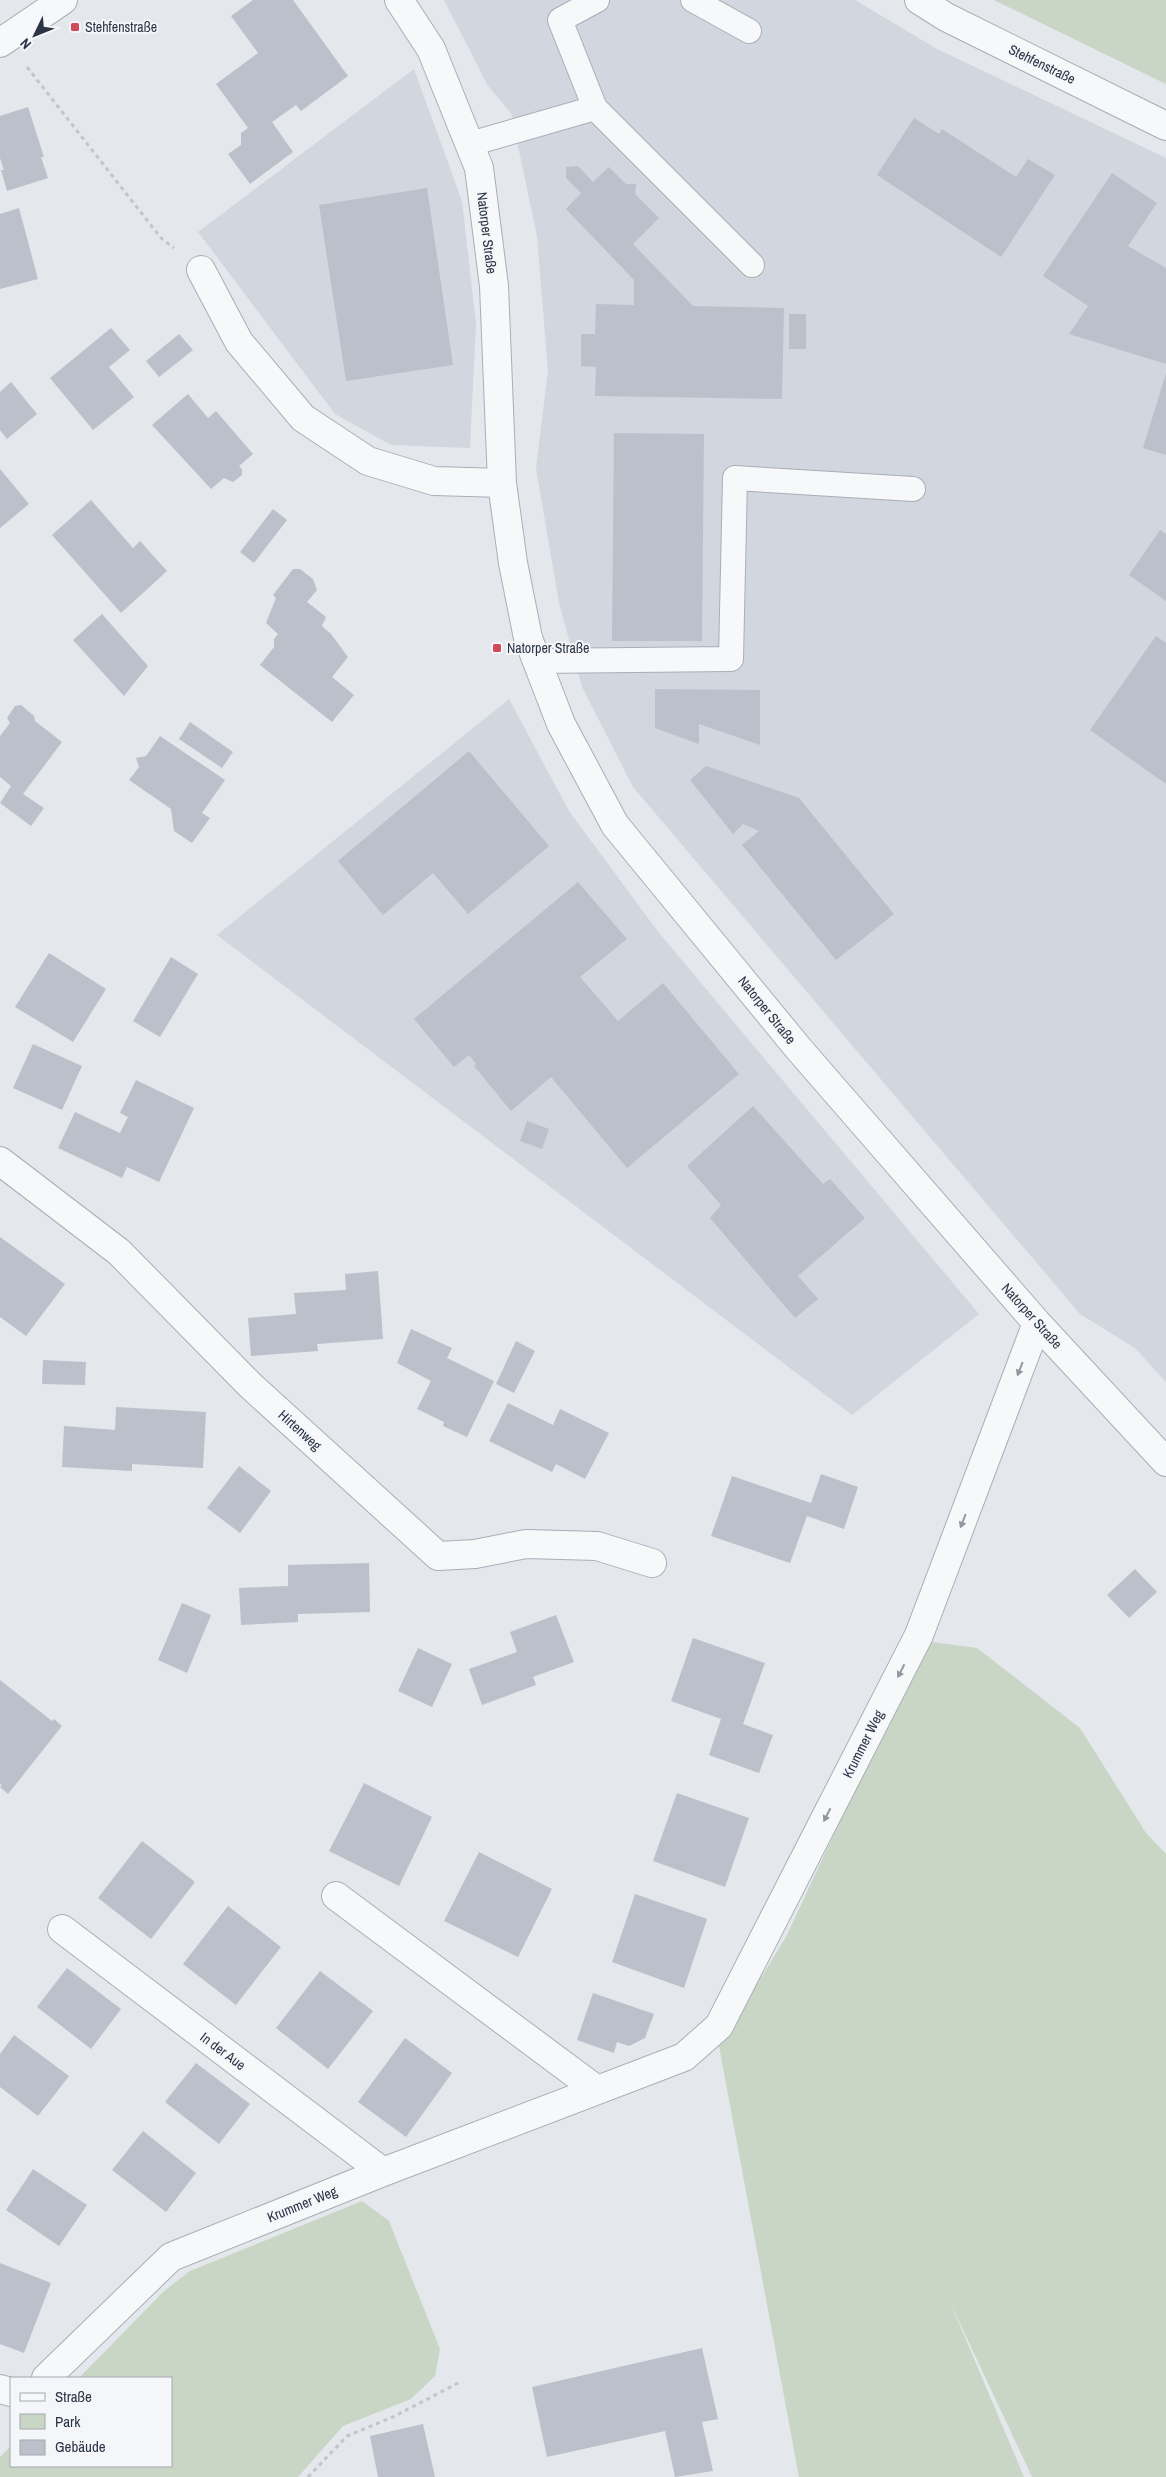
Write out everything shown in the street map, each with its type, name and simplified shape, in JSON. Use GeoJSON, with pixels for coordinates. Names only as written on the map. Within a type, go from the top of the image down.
{"type":"FeatureCollection","features":[{"type":"Feature","properties":{"kind":"street"},"geometry":{"type":"LineString","coordinates":[[3,41],[63,0]]}},
{"type":"Feature","properties":{"kind":"street","name":"Natorper Straße"},"geometry":{"type":"LineString","coordinates":[[399,0],[431,49],[479,168],[494,286],[502,484],[512,563],[528,638],[535,661],[561,724],[615,825],[798,1048],[1037,1323],[1166,1462]]}},
{"type":"Feature","properties":{"kind":"street","name":"Stehfenstraße"},"geometry":{"type":"LineString","coordinates":[[918,0],[946,17],[1166,126]]}},
{"type":"Feature","properties":{"kind":"street"},"geometry":{"type":"LineString","coordinates":[[201,270],[239,342],[303,418],[368,460],[434,481],[502,484]]}},
{"type":"Feature","properties":{"kind":"street","name":"Hirtenweg"},"geometry":{"type":"LineString","coordinates":[[0,1161],[119,1252],[250,1384],[438,1556],[475,1554],[526,1544],[597,1546],[652,1563]]}},
{"type":"Feature","properties":{"kind":"street","name":"Krummer Weg"},"geometry":{"type":"LineString","coordinates":[[47,2377],[171,2257],[383,2172],[684,2057],[719,2026],[919,1635],[1037,1323]]}},
{"type":"Feature","properties":{"kind":"street"},"geometry":{"type":"LineString","coordinates":[[336,1896],[596,2090]]}},
{"type":"Feature","properties":{"kind":"street","name":"In der Aue"},"geometry":{"type":"LineString","coordinates":[[62,1930],[383,2172]]}},
{"type":"Feature","properties":{"kind":"lane"},"geometry":{"type":"LineString","coordinates":[[597,0],[560,20],[595,108],[752,265]]}},
{"type":"Feature","properties":{"kind":"lane"},"geometry":{"type":"LineString","coordinates":[[693,0],[749,31]]}},
{"type":"Feature","properties":{"kind":"lane"},"geometry":{"type":"LineString","coordinates":[[470,144],[595,108]]}},
{"type":"Feature","properties":{"kind":"lane"},"geometry":{"type":"LineString","coordinates":[[535,661],[731,659],[735,478],[913,489]]}},
{"type":"Feature","properties":{"kind":"path"},"geometry":{"type":"LineString","coordinates":[[3,41],[161,238],[201,270]]}},
{"type":"Feature","properties":{"kind":"path"},"geometry":{"type":"LineString","coordinates":[[308,2477],[347,2436],[393,2417],[462,2380]]}},
{"type":"Feature","properties":{"kind":"shaded area"},"geometry":{"type":"Polygon","coordinates":[[[444,0],[855,0],[937,49],[1166,158],[1166,1382],[1135,1348],[1080,1314],[633,787],[582,687],[559,603],[536,468],[548,371],[537,236],[511,113],[488,86],[444,0]]]}},
{"type":"Feature","properties":{"kind":"shaded area"},"geometry":{"type":"Polygon","coordinates":[[[414,69],[462,201],[476,324],[470,448],[391,445],[335,414],[198,232],[414,69]]]}},
{"type":"Feature","properties":{"kind":"shaded area"},"geometry":{"type":"Polygon","coordinates":[[[509,699],[569,811],[659,933],[979,1314],[852,1415],[217,935],[509,699]]]}},
{"type":"Feature","properties":{"kind":"green space"},"geometry":{"type":"Polygon","coordinates":[[[994,0],[1166,0],[1166,84],[998,2],[994,0]]]}},
{"type":"Feature","properties":{"kind":"green space"},"geometry":{"type":"Polygon","coordinates":[[[932,1642],[977,1648],[1080,1728],[1146,1833],[1166,1854],[1166,2477],[1032,2477],[950,2302],[1024,2477],[799,2477],[719,2046],[786,1937],[897,1699],[932,1642]]]}},
{"type":"Feature","properties":{"kind":"green space"},"geometry":{"type":"Polygon","coordinates":[[[362,2201],[389,2221],[440,2349],[435,2376],[411,2399],[343,2426],[298,2477],[0,2477],[0,2457],[10,2447],[10,2467],[172,2467],[172,2377],[80,2377],[164,2291],[190,2271],[362,2201]]]}},
{"type":"Feature","properties":{"kind":"building"},"geometry":{"type":"Polygon","coordinates":[[[253,0],[293,0],[348,76],[301,111],[296,105],[272,122],[293,152],[250,184],[228,154],[241,145],[241,133],[248,128],[216,84],[258,53],[231,16],[253,0]]]}},
{"type":"Feature","properties":{"kind":"building"},"geometry":{"type":"Polygon","coordinates":[[[28,107],[44,157],[41,157],[48,178],[7,191],[1,170],[4,170],[0,158],[0,116],[28,107]]]}},
{"type":"Feature","properties":{"kind":"building"},"geometry":{"type":"Polygon","coordinates":[[[914,118],[939,134],[942,129],[1016,177],[1028,159],[1055,175],[1001,257],[877,175],[914,118]]]}},
{"type":"Feature","properties":{"kind":"building"},"geometry":{"type":"Polygon","coordinates":[[[578,166],[593,182],[609,167],[626,184],[636,184],[635,194],[659,218],[633,244],[693,306],[784,308],[782,399],[595,396],[596,367],[581,366],[581,334],[595,334],[596,304],[634,305],[634,280],[566,209],[581,193],[566,178],[566,167],[578,166]]]}},
{"type":"Feature","properties":{"kind":"building"},"geometry":{"type":"Polygon","coordinates":[[[1112,173],[1157,203],[1128,246],[1166,268],[1166,364],[1069,334],[1088,306],[1043,276],[1112,173]]]}},
{"type":"Feature","properties":{"kind":"building"},"geometry":{"type":"Polygon","coordinates":[[[427,188],[453,365],[346,381],[319,205],[427,188]]]}},
{"type":"Feature","properties":{"kind":"building"},"geometry":{"type":"Polygon","coordinates":[[[19,208],[38,279],[0,289],[0,214],[19,208]]]}},
{"type":"Feature","properties":{"kind":"building"},"geometry":{"type":"Polygon","coordinates":[[[789,314],[806,314],[806,349],[789,349],[789,314]]]}},
{"type":"Feature","properties":{"kind":"building"},"geometry":{"type":"Polygon","coordinates":[[[111,328],[130,350],[109,367],[134,397],[93,430],[50,378],[111,328]]]}},
{"type":"Feature","properties":{"kind":"building"},"geometry":{"type":"Polygon","coordinates":[[[179,334],[193,350],[159,377],[146,361],[179,334]]]}},
{"type":"Feature","properties":{"kind":"building"},"geometry":{"type":"Polygon","coordinates":[[[1166,373],[1166,455],[1143,448],[1166,373]]]}},
{"type":"Feature","properties":{"kind":"building"},"geometry":{"type":"Polygon","coordinates":[[[11,382],[37,414],[7,439],[0,430],[0,392],[11,382]]]}},
{"type":"Feature","properties":{"kind":"building"},"geometry":{"type":"Polygon","coordinates":[[[188,394],[208,418],[216,411],[253,454],[239,466],[242,469],[242,475],[233,482],[224,478],[211,489],[152,425],[188,394]]]}},
{"type":"Feature","properties":{"kind":"building"},"geometry":{"type":"Polygon","coordinates":[[[614,433],[704,434],[702,641],[612,641],[614,433]]]}},
{"type":"Feature","properties":{"kind":"building"},"geometry":{"type":"Polygon","coordinates":[[[0,469],[29,504],[0,528],[0,469]]]}},
{"type":"Feature","properties":{"kind":"building"},"geometry":{"type":"Polygon","coordinates":[[[91,500],[133,548],[140,541],[167,571],[121,613],[52,535],[91,500]]]}},
{"type":"Feature","properties":{"kind":"building"},"geometry":{"type":"Polygon","coordinates":[[[273,509],[287,520],[254,563],[240,552],[273,509]]]}},
{"type":"Feature","properties":{"kind":"building"},"geometry":{"type":"Polygon","coordinates":[[[1160,530],[1166,534],[1166,601],[1129,575],[1160,530]]]}},
{"type":"Feature","properties":{"kind":"building"},"geometry":{"type":"Polygon","coordinates":[[[293,569],[300,569],[313,579],[317,590],[307,602],[326,617],[322,626],[331,634],[348,657],[332,677],[354,695],[332,722],[260,665],[274,647],[274,639],[278,634],[266,623],[276,598],[273,595],[293,569]]]}},
{"type":"Feature","properties":{"kind":"building"},"geometry":{"type":"Polygon","coordinates":[[[102,614],[148,666],[124,696],[73,640],[102,614]]]}},
{"type":"Feature","properties":{"kind":"building"},"geometry":{"type":"Polygon","coordinates":[[[1156,636],[1166,643],[1166,784],[1090,730],[1156,636]]]}},
{"type":"Feature","properties":{"kind":"building"},"geometry":{"type":"Polygon","coordinates":[[[655,689],[760,690],[760,745],[699,724],[699,744],[655,728],[655,689]]]}},
{"type":"Feature","properties":{"kind":"building"},"geometry":{"type":"Polygon","coordinates":[[[21,705],[34,716],[35,721],[62,742],[23,794],[44,808],[31,826],[0,803],[11,786],[0,777],[0,736],[10,723],[7,718],[15,706],[21,705]]]}},
{"type":"Feature","properties":{"kind":"building"},"geometry":{"type":"Polygon","coordinates":[[[190,722],[233,752],[222,768],[179,739],[190,722]]]}},
{"type":"Feature","properties":{"kind":"building"},"geometry":{"type":"Polygon","coordinates":[[[160,736],[225,780],[202,813],[210,818],[192,843],[174,831],[171,809],[129,780],[139,767],[136,758],[146,756],[160,736]]]}},
{"type":"Feature","properties":{"kind":"building"},"geometry":{"type":"Polygon","coordinates":[[[469,751],[549,846],[468,914],[433,873],[383,915],[338,861],[469,751]]]}},
{"type":"Feature","properties":{"kind":"building"},"geometry":{"type":"Polygon","coordinates":[[[706,766],[799,798],[894,914],[836,960],[742,845],[759,831],[743,824],[733,834],[690,780],[706,766]]]}},
{"type":"Feature","properties":{"kind":"building"},"geometry":{"type":"Polygon","coordinates":[[[578,882],[627,939],[580,977],[618,1021],[663,983],[739,1074],[627,1168],[551,1077],[511,1111],[474,1066],[476,1064],[469,1055],[454,1067],[414,1019],[578,882]]]}},
{"type":"Feature","properties":{"kind":"building"},"geometry":{"type":"Polygon","coordinates":[[[49,953],[106,989],[73,1042],[15,1007],[49,953]]]}},
{"type":"Feature","properties":{"kind":"building"},"geometry":{"type":"Polygon","coordinates":[[[171,957],[198,974],[160,1037],[133,1021],[171,957]]]}},
{"type":"Feature","properties":{"kind":"building"},"geometry":{"type":"Polygon","coordinates":[[[33,1044],[82,1066],[62,1110],[13,1088],[33,1044]]]}},
{"type":"Feature","properties":{"kind":"building"},"geometry":{"type":"Polygon","coordinates":[[[136,1080],[194,1108],[159,1182],[127,1167],[122,1178],[58,1148],[75,1112],[120,1133],[128,1117],[120,1113],[136,1080]]]}},
{"type":"Feature","properties":{"kind":"building"},"geometry":{"type":"Polygon","coordinates":[[[753,1106],[823,1184],[830,1179],[865,1218],[798,1276],[818,1299],[795,1318],[710,1218],[721,1205],[687,1166],[753,1106]]]}},
{"type":"Feature","properties":{"kind":"building"},"geometry":{"type":"Polygon","coordinates":[[[527,1121],[549,1129],[542,1149],[520,1141],[527,1121]]]}},
{"type":"Feature","properties":{"kind":"building"},"geometry":{"type":"Polygon","coordinates":[[[0,1237],[65,1284],[26,1336],[0,1317],[0,1237]]]}},
{"type":"Feature","properties":{"kind":"building"},"geometry":{"type":"Polygon","coordinates":[[[378,1271],[383,1339],[317,1344],[318,1351],[251,1356],[248,1318],[296,1314],[294,1293],[346,1290],[345,1274],[378,1271]]]}},
{"type":"Feature","properties":{"kind":"building"},"geometry":{"type":"Polygon","coordinates":[[[411,1329],[452,1348],[447,1358],[494,1381],[467,1437],[443,1426],[444,1422],[417,1409],[431,1381],[397,1363],[411,1329]]]}},
{"type":"Feature","properties":{"kind":"building"},"geometry":{"type":"Polygon","coordinates":[[[516,1341],[535,1351],[514,1393],[496,1384],[516,1341]]]}},
{"type":"Feature","properties":{"kind":"building"},"geometry":{"type":"Polygon","coordinates":[[[43,1360],[86,1362],[85,1385],[42,1384],[43,1360]]]}},
{"type":"Feature","properties":{"kind":"building"},"geometry":{"type":"Polygon","coordinates":[[[508,1403],[553,1425],[560,1409],[609,1433],[585,1479],[556,1464],[552,1472],[489,1441],[508,1403]]]}},
{"type":"Feature","properties":{"kind":"building"},"geometry":{"type":"Polygon","coordinates":[[[116,1407],[206,1412],[203,1468],[132,1464],[132,1471],[62,1467],[64,1426],[115,1430],[116,1407]]]}},
{"type":"Feature","properties":{"kind":"building"},"geometry":{"type":"Polygon","coordinates":[[[239,1466],[271,1491],[240,1533],[207,1508],[239,1466]]]}},
{"type":"Feature","properties":{"kind":"building"},"geometry":{"type":"Polygon","coordinates":[[[821,1474],[858,1487],[844,1529],[807,1516],[790,1563],[711,1536],[732,1476],[811,1503],[821,1474]]]}},
{"type":"Feature","properties":{"kind":"building"},"geometry":{"type":"Polygon","coordinates":[[[369,1563],[370,1612],[298,1614],[298,1622],[241,1625],[239,1588],[288,1586],[288,1565],[369,1563]]]}},
{"type":"Feature","properties":{"kind":"building"},"geometry":{"type":"Polygon","coordinates":[[[1135,1569],[1157,1592],[1129,1618],[1107,1595],[1135,1569]]]}},
{"type":"Feature","properties":{"kind":"building"},"geometry":{"type":"Polygon","coordinates":[[[182,1603],[211,1615],[187,1673],[158,1660],[182,1603]]]}},
{"type":"Feature","properties":{"kind":"building"},"geometry":{"type":"Polygon","coordinates":[[[556,1615],[574,1662],[533,1677],[536,1685],[482,1705],[469,1669],[517,1652],[510,1632],[556,1615]]]}},
{"type":"Feature","properties":{"kind":"building"},"geometry":{"type":"Polygon","coordinates":[[[693,1638],[765,1663],[743,1724],[773,1735],[759,1773],[709,1755],[721,1719],[671,1701],[693,1638]]]}},
{"type":"Feature","properties":{"kind":"building"},"geometry":{"type":"Polygon","coordinates":[[[418,1648],[452,1664],[432,1707],[398,1691],[418,1648]]]}},
{"type":"Feature","properties":{"kind":"building"},"geometry":{"type":"Polygon","coordinates":[[[0,1680],[52,1721],[54,1719],[62,1726],[8,1794],[0,1787],[2,1785],[0,1784],[0,1680]]]}},
{"type":"Feature","properties":{"kind":"building"},"geometry":{"type":"Polygon","coordinates":[[[364,1783],[432,1817],[399,1886],[329,1851],[364,1783]]]}},
{"type":"Feature","properties":{"kind":"building"},"geometry":{"type":"Polygon","coordinates":[[[677,1793],[749,1818],[725,1887],[653,1861],[677,1793]]]}},
{"type":"Feature","properties":{"kind":"building"},"geometry":{"type":"Polygon","coordinates":[[[142,1841],[195,1882],[151,1939],[98,1898],[142,1841]]]}},
{"type":"Feature","properties":{"kind":"building"},"geometry":{"type":"Polygon","coordinates":[[[479,1852],[552,1889],[518,1957],[444,1921],[479,1852]]]}},
{"type":"Feature","properties":{"kind":"building"},"geometry":{"type":"Polygon","coordinates":[[[635,1894],[707,1919],[684,1988],[612,1962],[635,1894]]]}},
{"type":"Feature","properties":{"kind":"building"},"geometry":{"type":"Polygon","coordinates":[[[228,1906],[281,1947],[236,2005],[183,1964],[228,1906]]]}},
{"type":"Feature","properties":{"kind":"building"},"geometry":{"type":"Polygon","coordinates":[[[67,1968],[121,2009],[91,2049],[37,2007],[67,1968]]]}},
{"type":"Feature","properties":{"kind":"building"},"geometry":{"type":"Polygon","coordinates":[[[320,1971],[373,2011],[328,2069],[276,2028],[320,1971]]]}},
{"type":"Feature","properties":{"kind":"building"},"geometry":{"type":"Polygon","coordinates":[[[593,1993],[654,2014],[645,2038],[629,2046],[617,2042],[614,2053],[577,2040],[593,1993]]]}},
{"type":"Feature","properties":{"kind":"building"},"geometry":{"type":"Polygon","coordinates":[[[14,2035],[69,2076],[38,2116],[0,2087],[0,2054],[14,2035]]]}},
{"type":"Feature","properties":{"kind":"building"},"geometry":{"type":"Polygon","coordinates":[[[405,2038],[452,2073],[406,2137],[358,2102],[405,2038]]]}},
{"type":"Feature","properties":{"kind":"building"},"geometry":{"type":"Polygon","coordinates":[[[196,2063],[250,2104],[219,2144],[165,2102],[196,2063]]]}},
{"type":"Feature","properties":{"kind":"building"},"geometry":{"type":"Polygon","coordinates":[[[143,2131],[196,2173],[166,2212],[112,2170],[143,2131]]]}},
{"type":"Feature","properties":{"kind":"building"},"geometry":{"type":"Polygon","coordinates":[[[33,2169],[87,2205],[59,2246],[6,2210],[33,2169]]]}},
{"type":"Feature","properties":{"kind":"building"},"geometry":{"type":"Polygon","coordinates":[[[0,2263],[51,2283],[24,2353],[0,2344],[0,2263]]]}},
{"type":"Feature","properties":{"kind":"building"},"geometry":{"type":"Polygon","coordinates":[[[702,2348],[718,2419],[702,2422],[713,2471],[675,2477],[665,2431],[547,2457],[532,2387],[702,2348]]]}},
{"type":"Feature","properties":{"kind":"building"},"geometry":{"type":"Polygon","coordinates":[[[423,2424],[435,2477],[378,2477],[370,2436],[423,2424]]]}},
{"type":"Feature","properties":{"kind":"place","name":"Stehfenstraße"},"geometry":{"type":"Point","coordinates":[75,27]}},
{"type":"Feature","properties":{"kind":"place","name":"Natorper Straße"},"geometry":{"type":"Point","coordinates":[497,648]}}]}
